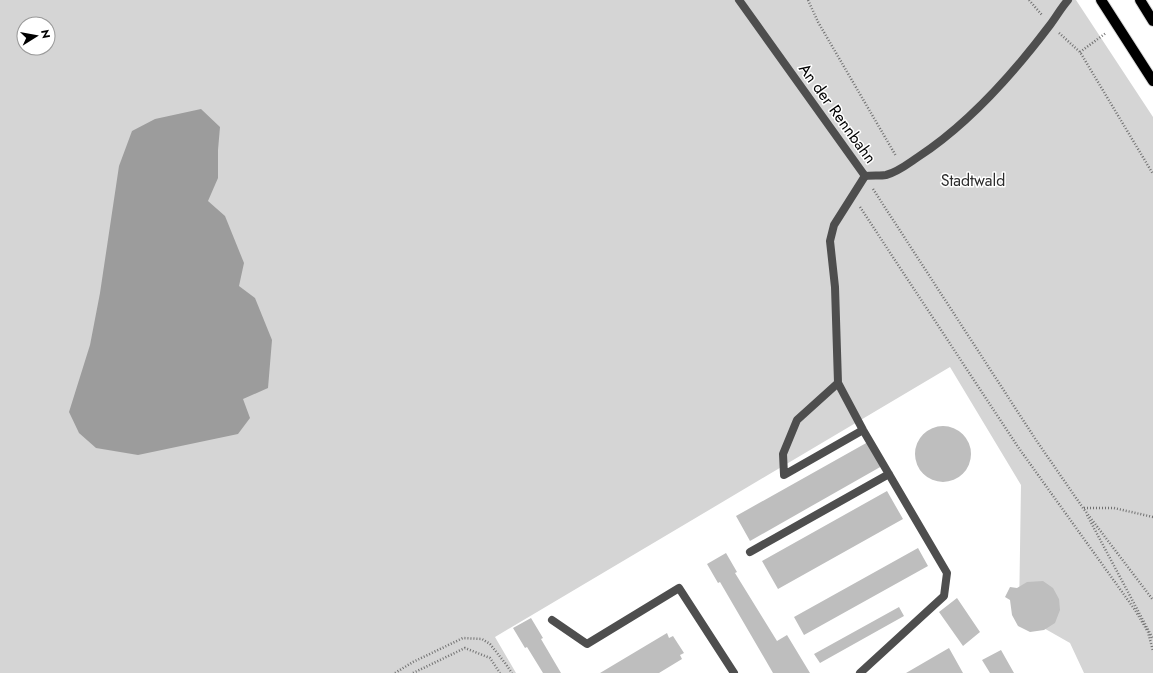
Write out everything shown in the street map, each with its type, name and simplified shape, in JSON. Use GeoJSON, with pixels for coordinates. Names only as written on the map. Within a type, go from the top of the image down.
{"type":"FeatureCollection","features":[{"type":"Feature","properties":{"kind":"main road"},"geometry":{"type":"LineString","coordinates":[[1101,0],[1153,80]]}},
{"type":"Feature","properties":{"kind":"main road"},"geometry":{"type":"LineString","coordinates":[[1140,0],[1153,21]]}},
{"type":"Feature","properties":{"kind":"street","name":"An der Rennbahn"},"geometry":{"type":"LineString","coordinates":[[739,0],[865,176],[886,175],[902,167],[954,130],[985,102],[1051,24],[1068,0]]}},
{"type":"Feature","properties":{"kind":"street"},"geometry":{"type":"LineString","coordinates":[[860,673],[944,596],[947,574],[863,430],[838,382],[835,287],[830,241],[834,225],[865,176]]}},
{"type":"Feature","properties":{"kind":"street"},"geometry":{"type":"LineString","coordinates":[[838,382],[797,420],[782,454],[784,475],[863,430]]}},
{"type":"Feature","properties":{"kind":"street"},"geometry":{"type":"LineString","coordinates":[[750,552],[889,474]]}},
{"type":"Feature","properties":{"kind":"street"},"geometry":{"type":"LineString","coordinates":[[552,620],[587,644],[679,588],[734,673]]}},
{"type":"Feature","properties":{"kind":"path"},"geometry":{"type":"LineString","coordinates":[[808,0],[818,22],[902,167]]}},
{"type":"Feature","properties":{"kind":"path"},"geometry":{"type":"LineString","coordinates":[[1029,0],[1080,52],[1153,174]]}},
{"type":"Feature","properties":{"kind":"path"},"geometry":{"type":"LineString","coordinates":[[865,176],[1036,440],[1083,508],[1153,600]]}},
{"type":"Feature","properties":{"kind":"path"},"geometry":{"type":"LineString","coordinates":[[860,207],[1018,447],[1135,610],[1148,632],[1153,652]]}},
{"type":"Feature","properties":{"kind":"path"},"geometry":{"type":"LineString","coordinates":[[1083,508],[1114,508],[1153,517]]}},
{"type":"Feature","properties":{"kind":"path"},"geometry":{"type":"LineString","coordinates":[[1083,508],[1153,639]]}},
{"type":"Feature","properties":{"kind":"path"},"geometry":{"type":"LineString","coordinates":[[395,673],[413,662],[463,638],[482,639],[490,644],[512,673]]}},
{"type":"Feature","properties":{"kind":"path"},"geometry":{"type":"LineString","coordinates":[[413,673],[466,648],[490,658],[500,673]]}},
{"type":"Feature","properties":{"kind":"green space","name":"Stadtwald"},"geometry":{"type":"Polygon","coordinates":[[[0,0],[1076,0],[1153,117],[1153,673],[1084,673],[1070,643],[1019,614],[1021,485],[950,367],[495,637],[516,673],[0,673],[0,0]]]}},
{"type":"Feature","properties":{"kind":"shaded area"},"geometry":{"type":"Polygon","coordinates":[[[201,109],[220,127],[218,178],[208,201],[225,216],[244,263],[239,286],[255,298],[272,340],[268,388],[243,399],[250,418],[238,434],[138,455],[96,448],[79,433],[69,412],[90,345],[100,293],[119,166],[132,131],[155,119],[201,109]]]}},
{"type":"Feature","properties":{"kind":"building"},"geometry":{"type":"Polygon","coordinates":[[[943,426],[954,428],[963,434],[969,443],[971,454],[969,465],[963,474],[954,480],[943,482],[932,480],[923,474],[917,465],[915,454],[917,443],[923,434],[932,428],[943,426]]]}},
{"type":"Feature","properties":{"kind":"building"},"geometry":{"type":"Polygon","coordinates":[[[868,442],[882,466],[750,541],[736,516],[868,442]]]}},
{"type":"Feature","properties":{"kind":"building"},"geometry":{"type":"Polygon","coordinates":[[[887,491],[903,519],[778,589],[762,561],[887,491]]]}},
{"type":"Feature","properties":{"kind":"building"},"geometry":{"type":"Polygon","coordinates":[[[918,548],[928,566],[804,635],[794,617],[918,548]]]}},
{"type":"Feature","properties":{"kind":"building"},"geometry":{"type":"Polygon","coordinates":[[[726,553],[737,572],[735,573],[777,641],[787,635],[810,673],[773,673],[720,582],[718,583],[707,564],[726,553]]]}},
{"type":"Feature","properties":{"kind":"building"},"geometry":{"type":"Polygon","coordinates":[[[1043,581],[1053,588],[1059,599],[1060,610],[1055,623],[1044,630],[1030,632],[1018,626],[1012,615],[1010,600],[1005,597],[1010,587],[1017,588],[1027,582],[1043,581]]]}},
{"type":"Feature","properties":{"kind":"building"},"geometry":{"type":"Polygon","coordinates":[[[957,598],[980,632],[963,646],[939,612],[957,598]]]}},
{"type":"Feature","properties":{"kind":"building"},"geometry":{"type":"Polygon","coordinates":[[[899,607],[904,616],[820,663],[814,654],[899,607]]]}},
{"type":"Feature","properties":{"kind":"building"},"geometry":{"type":"Polygon","coordinates":[[[531,618],[543,638],[541,639],[561,673],[543,673],[513,628],[531,618]]]}},
{"type":"Feature","properties":{"kind":"building"},"geometry":{"type":"Polygon","coordinates":[[[667,633],[669,638],[673,636],[684,653],[680,655],[682,659],[659,673],[600,673],[667,633]]]}},
{"type":"Feature","properties":{"kind":"building"},"geometry":{"type":"Polygon","coordinates":[[[949,648],[963,673],[906,673],[949,648]]]}},
{"type":"Feature","properties":{"kind":"building"},"geometry":{"type":"Polygon","coordinates":[[[1001,650],[1014,673],[990,673],[982,660],[1001,650]]]}}]}
